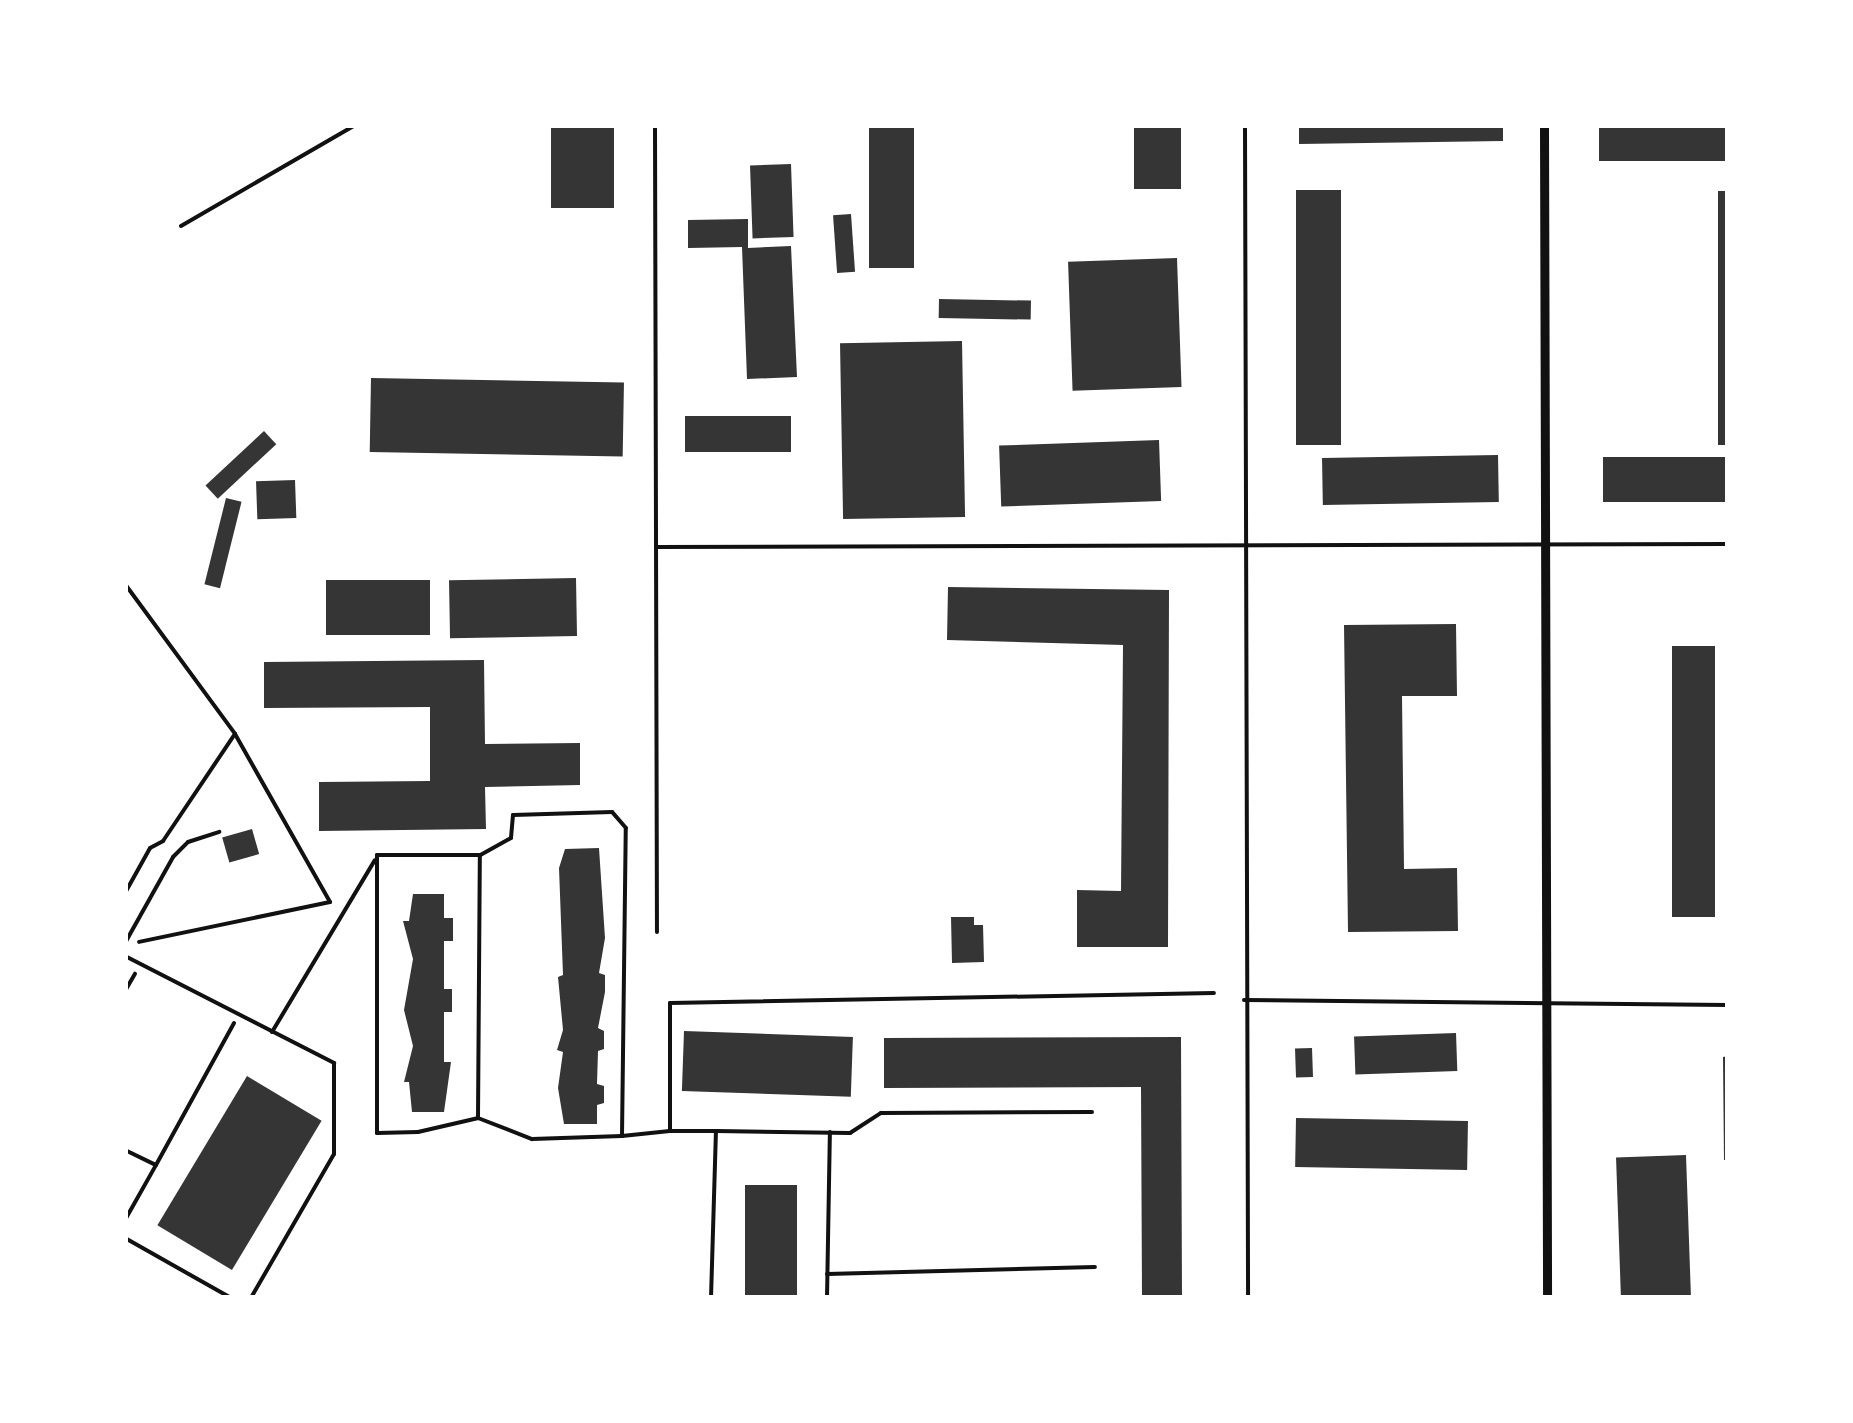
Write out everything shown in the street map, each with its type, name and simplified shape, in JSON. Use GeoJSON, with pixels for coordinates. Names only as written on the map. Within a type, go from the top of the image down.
{"type":"FeatureCollection","features":[{"type":"Feature","properties":{"kind":"street"},"geometry":{"type":"LineString","coordinates":[[1544,125],[1547,1298]]}},
{"type":"Feature","properties":{"kind":"lane"},"geometry":{"type":"LineString","coordinates":[[181,226],[355,125]]}},
{"type":"Feature","properties":{"kind":"lane"},"geometry":{"type":"LineString","coordinates":[[654,125],[657,932]]}},
{"type":"Feature","properties":{"kind":"lane"},"geometry":{"type":"LineString","coordinates":[[1245,125],[1242,548],[1248,1298]]}},
{"type":"Feature","properties":{"kind":"lane"},"geometry":{"type":"LineString","coordinates":[[656,547],[1728,544]]}},
{"type":"Feature","properties":{"kind":"lane"},"geometry":{"type":"LineString","coordinates":[[377,855],[480,855],[511,838],[513,815],[612,812],[626,828],[622,1136]]}},
{"type":"Feature","properties":{"kind":"lane"},"geometry":{"type":"LineString","coordinates":[[125,944],[173,857],[188,842],[219,832]]}},
{"type":"Feature","properties":{"kind":"lane"},"geometry":{"type":"LineString","coordinates":[[272,1032],[377,855]]}},
{"type":"Feature","properties":{"kind":"lane"},"geometry":{"type":"LineString","coordinates":[[377,855],[377,1132],[418,1132],[478,1118],[532,1139],[670,1131],[850,1133],[882,1114],[1092,1112]]}},
{"type":"Feature","properties":{"kind":"lane"},"geometry":{"type":"LineString","coordinates":[[478,1118],[480,855]]}},
{"type":"Feature","properties":{"kind":"lane"},"geometry":{"type":"LineString","coordinates":[[125,956],[334,1063],[334,1154],[252,1298]]}},
{"type":"Feature","properties":{"kind":"lane"},"geometry":{"type":"LineString","coordinates":[[159,984],[164,976]]}},
{"type":"Feature","properties":{"kind":"lane"},"geometry":{"type":"LineString","coordinates":[[670,1131],[670,1003],[1214,992]]}},
{"type":"Feature","properties":{"kind":"lane"},"geometry":{"type":"LineString","coordinates":[[1244,1000],[1728,1005]]}},
{"type":"Feature","properties":{"kind":"lane"},"geometry":{"type":"LineString","coordinates":[[711,1298],[716,1131]]}},
{"type":"Feature","properties":{"kind":"lane"},"geometry":{"type":"LineString","coordinates":[[827,1298],[830,1132]]}},
{"type":"Feature","properties":{"kind":"lane"},"geometry":{"type":"LineString","coordinates":[[125,1238],[231,1298]]}},
{"type":"Feature","properties":{"kind":"lane"},"geometry":{"type":"LineString","coordinates":[[827,1274],[1095,1267]]}},
{"type":"Feature","properties":{"kind":"path"},"geometry":{"type":"LineString","coordinates":[[125,584],[235,734],[330,902],[125,944]]}},
{"type":"Feature","properties":{"kind":"path"},"geometry":{"type":"LineString","coordinates":[[125,893],[150,848],[163,841],[235,734]]}},
{"type":"Feature","properties":{"kind":"path"},"geometry":{"type":"LineString","coordinates":[[125,991],[140,964]]}},
{"type":"Feature","properties":{"kind":"path"},"geometry":{"type":"LineString","coordinates":[[125,1220],[234,1023]]}},
{"type":"Feature","properties":{"kind":"path"},"geometry":{"type":"LineString","coordinates":[[125,1150],[156,1165]]}},
{"type":"Feature","properties":{"kind":"building"},"geometry":{"type":"Polygon","coordinates":[[[551,125],[614,125],[614,208],[551,208],[551,125]]]}},
{"type":"Feature","properties":{"kind":"building"},"geometry":{"type":"Polygon","coordinates":[[[869,125],[914,125],[914,268],[869,268],[869,125]]]}},
{"type":"Feature","properties":{"kind":"building"},"geometry":{"type":"Polygon","coordinates":[[[1134,125],[1181,125],[1181,189],[1134,189],[1134,125]]]}},
{"type":"Feature","properties":{"kind":"building"},"geometry":{"type":"Polygon","coordinates":[[[1299,125],[1503,125],[1503,141],[1299,144],[1299,125]]]}},
{"type":"Feature","properties":{"kind":"building"},"geometry":{"type":"Polygon","coordinates":[[[1599,125],[1728,125],[1728,161],[1599,161],[1599,125]]]}},
{"type":"Feature","properties":{"kind":"building"},"geometry":{"type":"Polygon","coordinates":[[[791,164],[794,237],[753,238],[750,165],[791,164]]]}},
{"type":"Feature","properties":{"kind":"building"},"geometry":{"type":"Polygon","coordinates":[[[1296,190],[1341,190],[1341,445],[1296,445],[1296,190]]]}},
{"type":"Feature","properties":{"kind":"building"},"geometry":{"type":"Polygon","coordinates":[[[1718,191],[1728,191],[1728,445],[1718,445],[1718,191]]]}},
{"type":"Feature","properties":{"kind":"building"},"geometry":{"type":"Polygon","coordinates":[[[851,214],[855,272],[837,273],[833,215],[851,214]]]}},
{"type":"Feature","properties":{"kind":"building"},"geometry":{"type":"Polygon","coordinates":[[[748,219],[748,248],[791,246],[797,377],[747,379],[742,247],[688,248],[688,220],[748,219]]]}},
{"type":"Feature","properties":{"kind":"building"},"geometry":{"type":"Polygon","coordinates":[[[1177,258],[1182,387],[1073,391],[1068,262],[1177,258]]]}},
{"type":"Feature","properties":{"kind":"building"},"geometry":{"type":"Polygon","coordinates":[[[939,299],[1031,301],[1031,320],[939,318],[939,299]]]}},
{"type":"Feature","properties":{"kind":"building"},"geometry":{"type":"Polygon","coordinates":[[[962,341],[965,517],[843,519],[840,343],[962,341]]]}},
{"type":"Feature","properties":{"kind":"building"},"geometry":{"type":"Polygon","coordinates":[[[371,378],[624,382],[623,456],[370,452],[371,378]]]}},
{"type":"Feature","properties":{"kind":"building"},"geometry":{"type":"Polygon","coordinates":[[[685,416],[791,416],[791,452],[685,452],[685,416]]]}},
{"type":"Feature","properties":{"kind":"building"},"geometry":{"type":"Polygon","coordinates":[[[264,431],[276,444],[218,499],[205,486],[264,431]]]}},
{"type":"Feature","properties":{"kind":"building"},"geometry":{"type":"Polygon","coordinates":[[[1159,440],[1161,501],[1001,507],[999,446],[1159,440]]]}},
{"type":"Feature","properties":{"kind":"building"},"geometry":{"type":"Polygon","coordinates":[[[1498,455],[1499,502],[1323,505],[1322,458],[1498,455]]]}},
{"type":"Feature","properties":{"kind":"building"},"geometry":{"type":"Polygon","coordinates":[[[1603,457],[1728,457],[1728,502],[1603,502],[1603,457]]]}},
{"type":"Feature","properties":{"kind":"building"},"geometry":{"type":"Polygon","coordinates":[[[295,480],[296,518],[257,519],[256,481],[295,480]]]}},
{"type":"Feature","properties":{"kind":"building"},"geometry":{"type":"Polygon","coordinates":[[[226,498],[242,502],[220,588],[204,584],[226,498]]]}},
{"type":"Feature","properties":{"kind":"building"},"geometry":{"type":"Polygon","coordinates":[[[576,578],[577,636],[450,638],[449,580],[576,578]]]}},
{"type":"Feature","properties":{"kind":"building"},"geometry":{"type":"Polygon","coordinates":[[[326,580],[430,580],[430,635],[326,635],[326,580]]]}},
{"type":"Feature","properties":{"kind":"building"},"geometry":{"type":"Polygon","coordinates":[[[948,587],[1169,590],[1168,947],[1077,947],[1077,890],[1121,891],[1123,645],[947,640],[948,587]]]}},
{"type":"Feature","properties":{"kind":"building"},"geometry":{"type":"Polygon","coordinates":[[[1456,624],[1457,696],[1402,696],[1404,869],[1457,868],[1458,931],[1348,932],[1344,625],[1456,624]]]}},
{"type":"Feature","properties":{"kind":"building"},"geometry":{"type":"Polygon","coordinates":[[[1672,646],[1715,646],[1715,917],[1672,917],[1672,646]]]}},
{"type":"Feature","properties":{"kind":"building"},"geometry":{"type":"Polygon","coordinates":[[[484,660],[485,744],[580,743],[580,785],[485,787],[486,829],[319,831],[319,782],[430,781],[430,707],[264,708],[264,662],[484,660]]]}},
{"type":"Feature","properties":{"kind":"building"},"geometry":{"type":"Polygon","coordinates":[[[252,829],[259,854],[229,863],[222,838],[252,829]]]}},
{"type":"Feature","properties":{"kind":"building"},"geometry":{"type":"Polygon","coordinates":[[[599,848],[605,938],[599,973],[605,975],[605,992],[598,1028],[604,1031],[604,1049],[598,1051],[597,1084],[604,1086],[604,1103],[597,1105],[597,1124],[564,1124],[558,1088],[563,1052],[557,1050],[563,1030],[558,977],[563,975],[559,868],[565,849],[599,848]]]}},
{"type":"Feature","properties":{"kind":"building"},"geometry":{"type":"Polygon","coordinates":[[[413,894],[444,894],[444,918],[453,918],[453,941],[444,941],[444,989],[452,989],[452,1012],[444,1012],[444,1062],[451,1062],[444,1112],[412,1112],[409,1082],[404,1082],[413,1046],[404,1010],[413,959],[403,921],[409,921],[413,894]]]}},
{"type":"Feature","properties":{"kind":"building"},"geometry":{"type":"Polygon","coordinates":[[[951,917],[974,917],[974,925],[983,925],[984,962],[952,963],[951,917]]]}},
{"type":"Feature","properties":{"kind":"building"},"geometry":{"type":"Polygon","coordinates":[[[684,1031],[853,1037],[851,1097],[682,1091],[684,1031]]]}},
{"type":"Feature","properties":{"kind":"building"},"geometry":{"type":"Polygon","coordinates":[[[1456,1033],[1457,1071],[1355,1075],[1354,1037],[1456,1033]]]}},
{"type":"Feature","properties":{"kind":"building"},"geometry":{"type":"Polygon","coordinates":[[[1181,1037],[1182,1298],[1142,1298],[1141,1087],[884,1088],[884,1038],[1181,1037]]]}},
{"type":"Feature","properties":{"kind":"building"},"geometry":{"type":"Polygon","coordinates":[[[1312,1048],[1313,1077],[1296,1078],[1295,1049],[1312,1048]]]}},
{"type":"Feature","properties":{"kind":"building"},"geometry":{"type":"Polygon","coordinates":[[[1728,1056],[1728,1160],[1724,1160],[1723,1057],[1728,1056]]]}},
{"type":"Feature","properties":{"kind":"building"},"geometry":{"type":"Polygon","coordinates":[[[247,1076],[322,1121],[232,1270],[157,1225],[247,1076]]]}},
{"type":"Feature","properties":{"kind":"building"},"geometry":{"type":"Polygon","coordinates":[[[1296,1118],[1468,1121],[1467,1170],[1295,1167],[1296,1118]]]}},
{"type":"Feature","properties":{"kind":"building"},"geometry":{"type":"Polygon","coordinates":[[[1686,1155],[1691,1298],[1621,1298],[1616,1157],[1686,1155]]]}},
{"type":"Feature","properties":{"kind":"building"},"geometry":{"type":"Polygon","coordinates":[[[745,1185],[797,1185],[797,1298],[745,1298],[745,1185]]]}}]}
